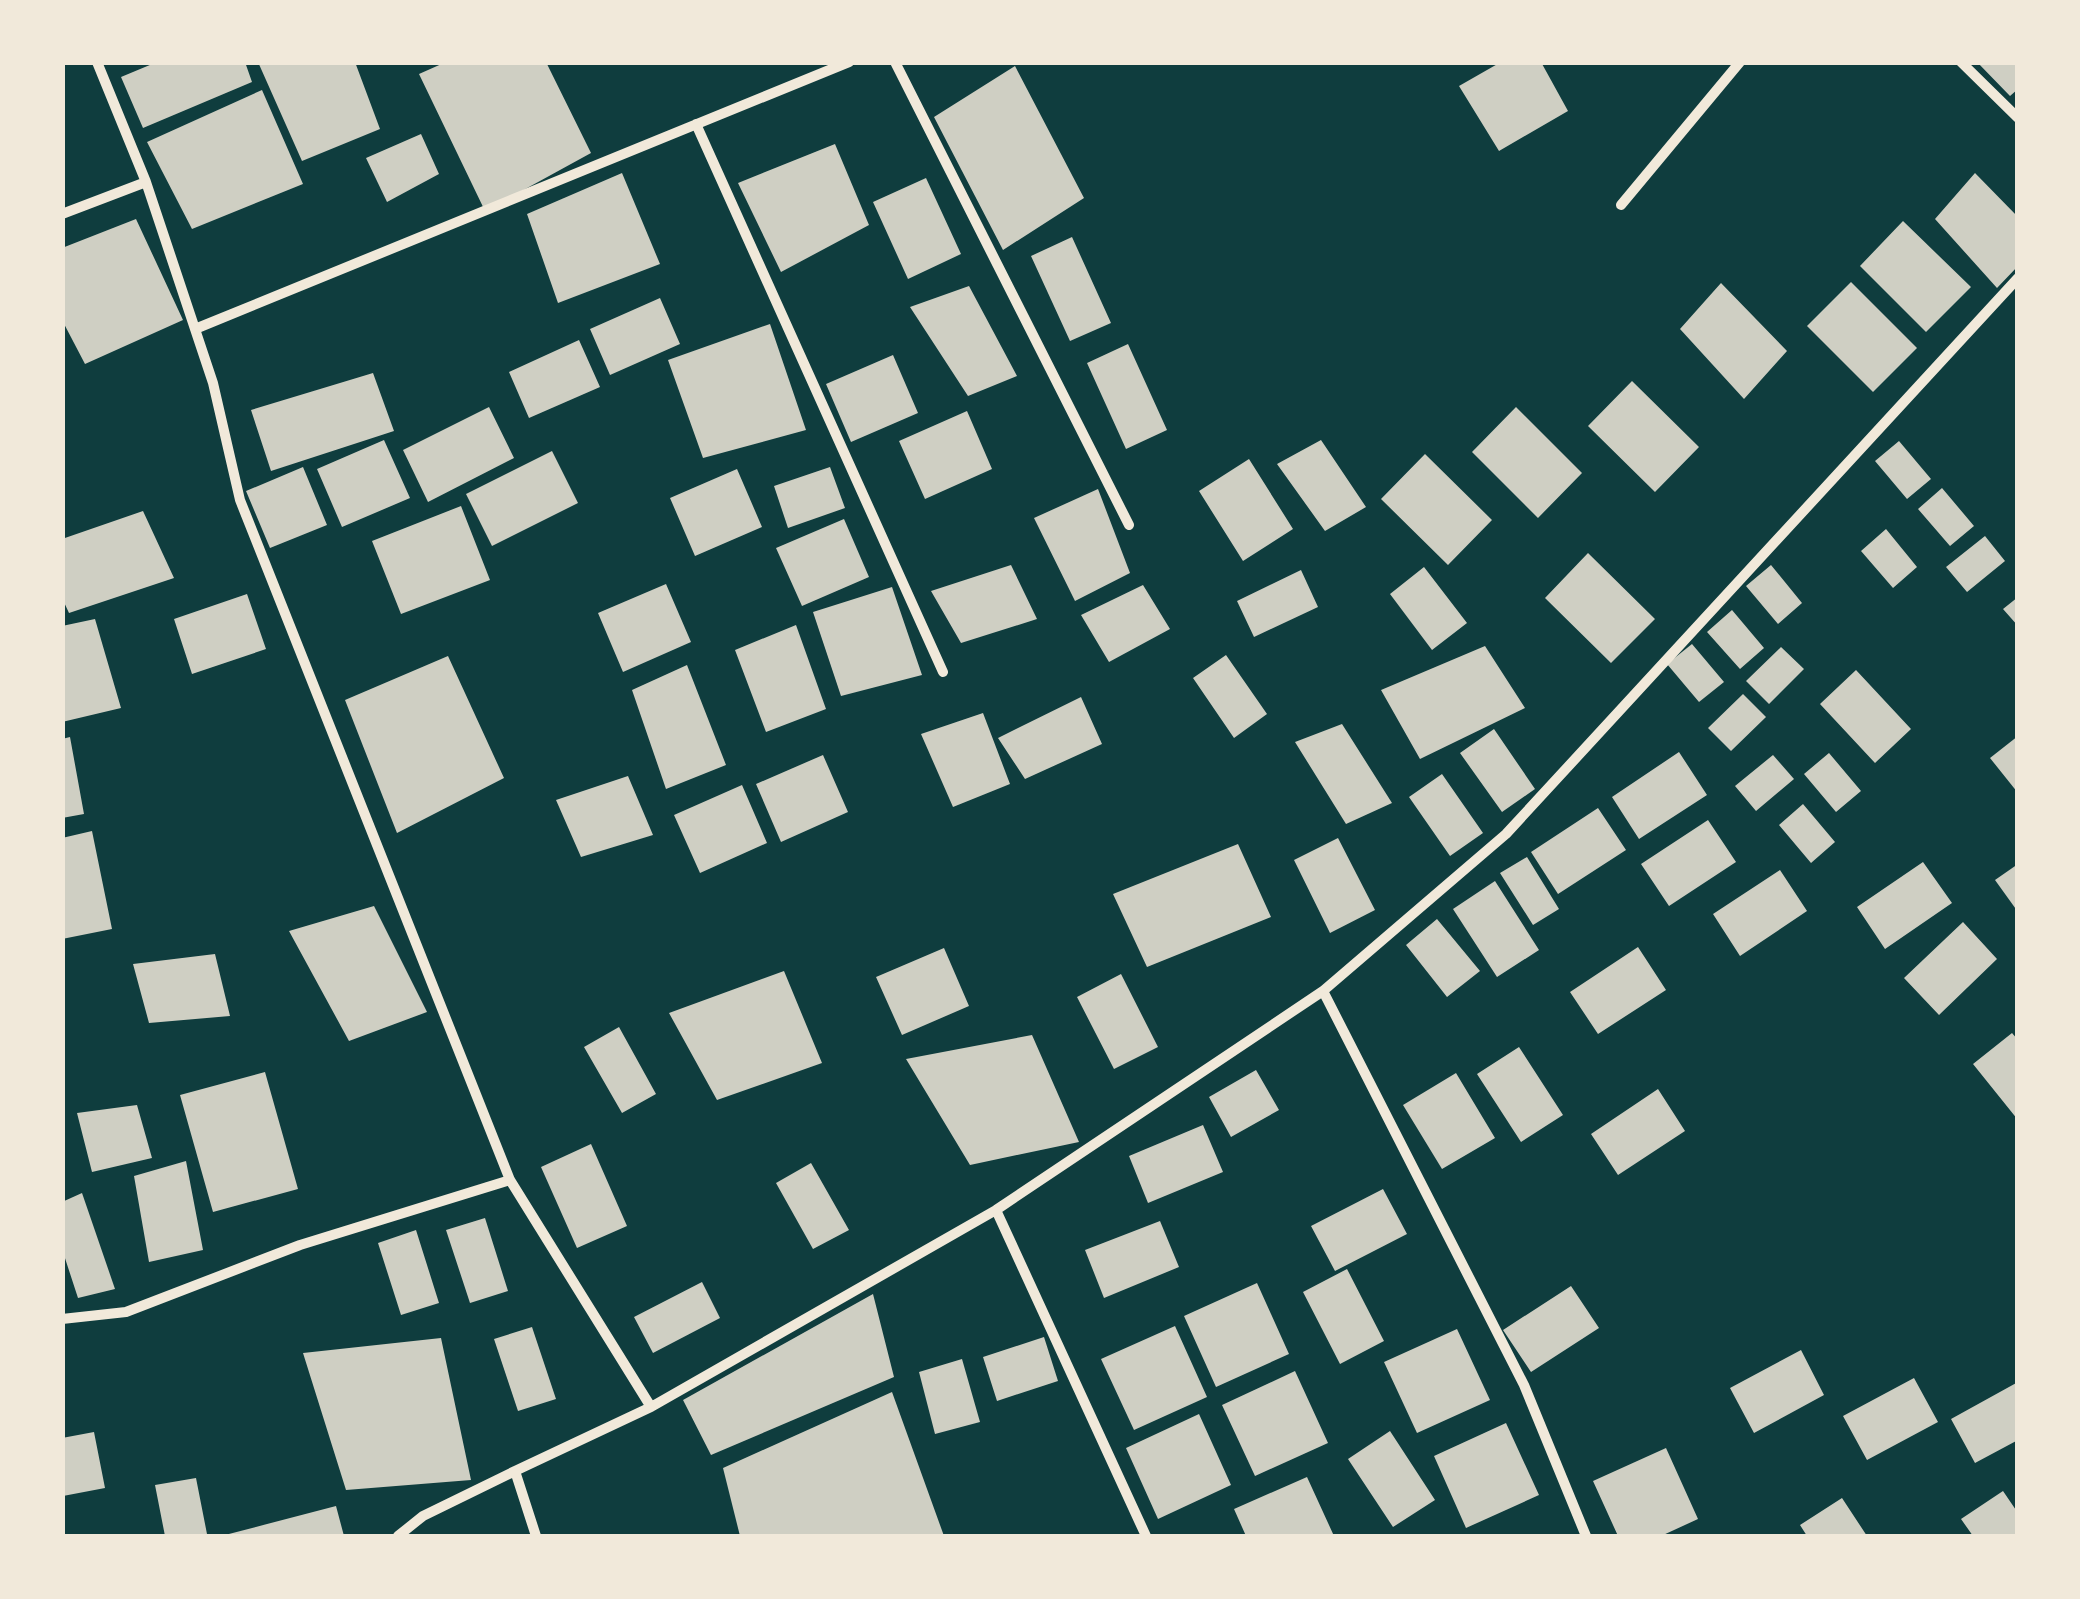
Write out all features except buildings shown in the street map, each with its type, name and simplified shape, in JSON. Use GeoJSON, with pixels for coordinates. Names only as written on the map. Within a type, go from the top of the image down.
{"type":"FeatureCollection","features":[{"type":"Feature","properties":{"kind":"street"},"geometry":{"type":"LineString","coordinates":[[97,62],[146,182],[214,383],[240,500],[510,1180],[651,1407]]}},
{"type":"Feature","properties":{"kind":"street"},"geometry":{"type":"LineString","coordinates":[[195,330],[849,62]]}},
{"type":"Feature","properties":{"kind":"street"},"geometry":{"type":"LineString","coordinates":[[895,62],[1129,525]]}},
{"type":"Feature","properties":{"kind":"street"},"geometry":{"type":"LineString","coordinates":[[1622,205],[1740,62]]}},
{"type":"Feature","properties":{"kind":"street"},"geometry":{"type":"LineString","coordinates":[[1962,62],[2018,118]]}},
{"type":"Feature","properties":{"kind":"street"},"geometry":{"type":"LineString","coordinates":[[696,124],[943,672]]}},
{"type":"Feature","properties":{"kind":"street"},"geometry":{"type":"LineString","coordinates":[[62,214],[146,182]]}},
{"type":"Feature","properties":{"kind":"street"},"geometry":{"type":"LineString","coordinates":[[398,1536],[423,1516],[651,1407],[996,1210],[1323,991],[1506,834],[2018,278]]}},
{"type":"Feature","properties":{"kind":"street"},"geometry":{"type":"LineString","coordinates":[[1323,991],[1524,1385],[1586,1536]]}},
{"type":"Feature","properties":{"kind":"street"},"geometry":{"type":"LineString","coordinates":[[62,1319],[126,1312],[300,1246],[510,1180]]}},
{"type":"Feature","properties":{"kind":"street"},"geometry":{"type":"LineString","coordinates":[[996,1210],[1146,1536]]}},
{"type":"Feature","properties":{"kind":"street"},"geometry":{"type":"LineString","coordinates":[[515,1471],[536,1536]]}}]}
